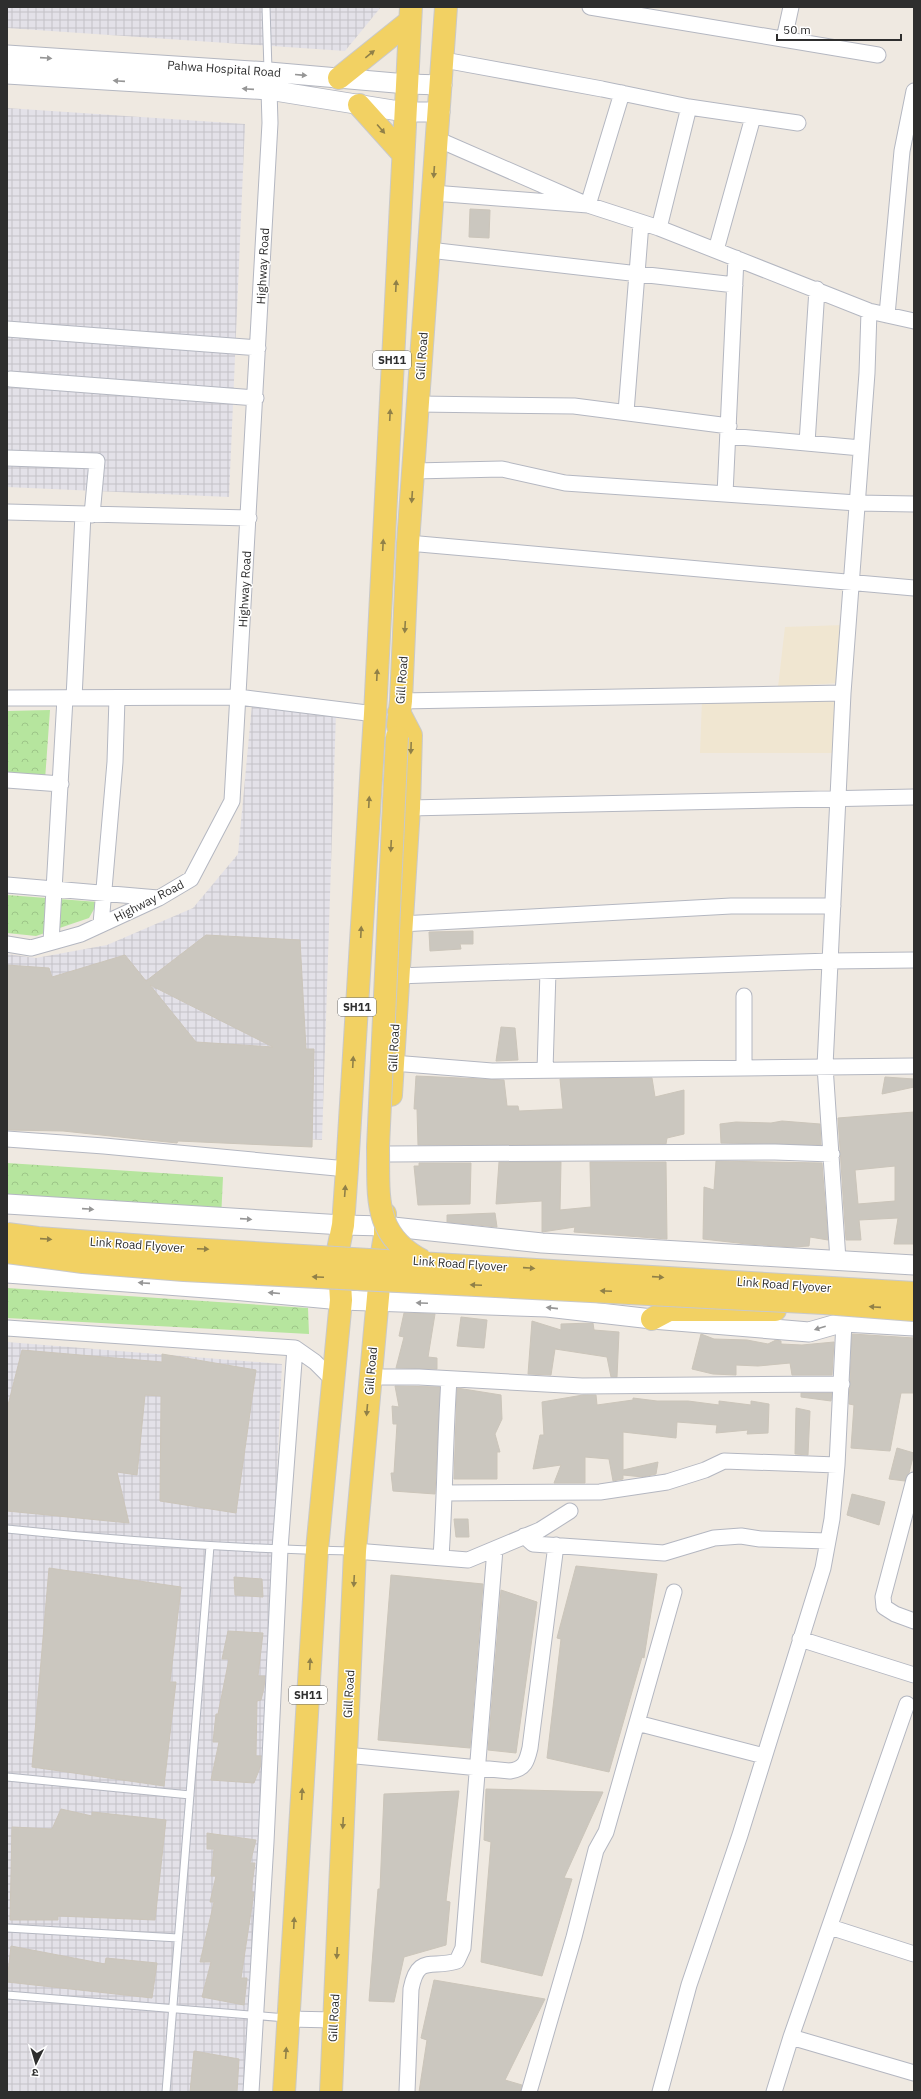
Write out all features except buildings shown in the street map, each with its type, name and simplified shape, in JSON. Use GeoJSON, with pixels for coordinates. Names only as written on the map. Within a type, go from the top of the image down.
{"type":"FeatureCollection","features":[{"type":"Feature","properties":{"kind":"main road","name":"Gill Road"},"geometry":{"type":"LineString","coordinates":[[331,2092],[355,1551],[377,1301],[385,1235],[384,1226],[387,1154],[397,976],[409,808],[411,735],[400,706],[408,543],[436,139],[440,112],[444,60],[446,7]]}},
{"type":"Feature","properties":{"kind":"main road","name":"Gill Road"},"geometry":{"type":"LineString","coordinates":[[284,2092],[317,1550],[340,1300],[338,1250],[343,1225],[347,1169],[375,714],[411,14]]}},
{"type":"Feature","properties":{"kind":"main road"},"geometry":{"type":"LineString","coordinates":[[339,78],[411,14]]}},
{"type":"Feature","properties":{"kind":"main road"},"geometry":{"type":"LineString","coordinates":[[359,105],[403,154]]}},
{"type":"Feature","properties":{"kind":"main road"},"geometry":{"type":"LineString","coordinates":[[400,706],[397,737],[378,1147],[380,1208],[389,1233],[396,1243],[408,1254],[424,1262]]}},
{"type":"Feature","properties":{"kind":"main road","name":"Link Road Flyover"},"geometry":{"type":"LineString","coordinates":[[7,1234],[38,1238],[165,1247],[914,1293]]}},
{"type":"Feature","properties":{"kind":"main road","name":"Link Road Flyover"},"geometry":{"type":"LineString","coordinates":[[7,1252],[83,1262],[184,1270],[824,1303],[914,1310]]}},
{"type":"Feature","properties":{"kind":"main road"},"geometry":{"type":"LineString","coordinates":[[652,1319],[669,1310],[798,1310],[824,1303]]}},
{"type":"Feature","properties":{"kind":"street"},"geometry":{"type":"LineString","coordinates":[[590,7],[878,55]]}},
{"type":"Feature","properties":{"kind":"street"},"geometry":{"type":"LineString","coordinates":[[784,39],[791,7]]}},
{"type":"Feature","properties":{"kind":"street","name":"Pahwa Hospital Road"},"geometry":{"type":"LineString","coordinates":[[7,55],[269,81],[359,105],[405,112],[440,112]]}},
{"type":"Feature","properties":{"kind":"street"},"geometry":{"type":"LineString","coordinates":[[444,60],[689,107],[798,123]]}},
{"type":"Feature","properties":{"kind":"street","name":"Pahwa Hospital Road"},"geometry":{"type":"LineString","coordinates":[[7,74],[269,81],[339,78],[407,84],[442,85]]}},
{"type":"Feature","properties":{"kind":"street","name":"Highway Road"},"geometry":{"type":"LineString","coordinates":[[7,944],[31,948],[81,934],[159,898],[191,879],[232,801],[256,398],[270,123],[269,81]]}},
{"type":"Feature","properties":{"kind":"street"},"geometry":{"type":"LineString","coordinates":[[887,315],[902,150],[914,91]]}},
{"type":"Feature","properties":{"kind":"street"},"geometry":{"type":"LineString","coordinates":[[588,205],[622,93]]}},
{"type":"Feature","properties":{"kind":"street"},"geometry":{"type":"LineString","coordinates":[[659,228],[689,107]]}},
{"type":"Feature","properties":{"kind":"street"},"geometry":{"type":"LineString","coordinates":[[716,250],[753,117]]}},
{"type":"Feature","properties":{"kind":"street"},"geometry":{"type":"LineString","coordinates":[[436,139],[588,205],[659,228],[869,310],[914,321]]}},
{"type":"Feature","properties":{"kind":"street"},"geometry":{"type":"LineString","coordinates":[[433,193],[588,205]]}},
{"type":"Feature","properties":{"kind":"street"},"geometry":{"type":"LineString","coordinates":[[626,412],[641,222]]}},
{"type":"Feature","properties":{"kind":"street"},"geometry":{"type":"LineString","coordinates":[[429,250],[735,285]]}},
{"type":"Feature","properties":{"kind":"street"},"geometry":{"type":"LineString","coordinates":[[726,494],[736,258]]}},
{"type":"Feature","properties":{"kind":"street"},"geometry":{"type":"LineString","coordinates":[[807,443],[817,289]]}},
{"type":"Feature","properties":{"kind":"street"},"geometry":{"type":"LineString","coordinates":[[838,1260],[825,1066],[843,693],[861,448],[869,310]]}},
{"type":"Feature","properties":{"kind":"street"},"geometry":{"type":"LineString","coordinates":[[7,329],[258,348]]}},
{"type":"Feature","properties":{"kind":"street"},"geometry":{"type":"LineString","coordinates":[[10,379],[256,398]]}},
{"type":"Feature","properties":{"kind":"street"},"geometry":{"type":"LineString","coordinates":[[418,404],[574,406],[626,412],[728,431],[807,443],[861,448]]}},
{"type":"Feature","properties":{"kind":"street"},"geometry":{"type":"LineString","coordinates":[[7,458],[97,461],[88,515],[69,698],[61,784],[51,942]]}},
{"type":"Feature","properties":{"kind":"street"},"geometry":{"type":"LineString","coordinates":[[414,471],[502,469],[565,483],[857,503],[914,504]]}},
{"type":"Feature","properties":{"kind":"street"},"geometry":{"type":"LineString","coordinates":[[7,512],[249,518]]}},
{"type":"Feature","properties":{"kind":"street"},"geometry":{"type":"LineString","coordinates":[[408,543],[914,588]]}},
{"type":"Feature","properties":{"kind":"street"},"geometry":{"type":"LineString","coordinates":[[400,706],[843,693]]}},
{"type":"Feature","properties":{"kind":"street"},"geometry":{"type":"LineString","coordinates":[[7,698],[238,697],[375,714]]}},
{"type":"Feature","properties":{"kind":"street"},"geometry":{"type":"LineString","coordinates":[[101,924],[115,762],[117,698]]}},
{"type":"Feature","properties":{"kind":"street"},"geometry":{"type":"LineString","coordinates":[[7,780],[61,784]]}},
{"type":"Feature","properties":{"kind":"street"},"geometry":{"type":"LineString","coordinates":[[409,808],[914,797]]}},
{"type":"Feature","properties":{"kind":"street"},"geometry":{"type":"LineString","coordinates":[[7,885],[159,898]]}},
{"type":"Feature","properties":{"kind":"street"},"geometry":{"type":"LineString","coordinates":[[401,924],[731,906],[833,906]]}},
{"type":"Feature","properties":{"kind":"street"},"geometry":{"type":"LineString","coordinates":[[397,976],[830,961],[914,960]]}},
{"type":"Feature","properties":{"kind":"street"},"geometry":{"type":"LineString","coordinates":[[545,1070],[548,971]]}},
{"type":"Feature","properties":{"kind":"street"},"geometry":{"type":"LineString","coordinates":[[744,996],[744,1067]]}},
{"type":"Feature","properties":{"kind":"street"},"geometry":{"type":"LineString","coordinates":[[393,1063],[492,1071],[914,1066]]}},
{"type":"Feature","properties":{"kind":"street"},"geometry":{"type":"LineString","coordinates":[[7,1139],[104,1146],[347,1169]]}},
{"type":"Feature","properties":{"kind":"street"},"geometry":{"type":"LineString","coordinates":[[387,1154],[774,1152],[832,1154]]}},
{"type":"Feature","properties":{"kind":"street"},"geometry":{"type":"LineString","coordinates":[[7,1204],[343,1225],[384,1226],[542,1243],[914,1265]]}},
{"type":"Feature","properties":{"kind":"street"},"geometry":{"type":"LineString","coordinates":[[7,1273],[233,1290],[340,1300],[547,1308],[652,1319],[809,1332],[844,1322],[914,1326]]}},
{"type":"Feature","properties":{"kind":"street"},"geometry":{"type":"LineString","coordinates":[[660,2092],[689,1985],[740,1835],[823,1568],[832,1519],[837,1465],[844,1322]]}},
{"type":"Feature","properties":{"kind":"street"},"geometry":{"type":"LineString","coordinates":[[7,1328],[295,1348],[315,1362],[332,1380]]}},
{"type":"Feature","properties":{"kind":"street"},"geometry":{"type":"LineString","coordinates":[[251,2092],[266,1842],[280,1549],[295,1348]]}},
{"type":"Feature","properties":{"kind":"street"},"geometry":{"type":"LineString","coordinates":[[370,1377],[449,1379],[582,1386],[842,1384]]}},
{"type":"Feature","properties":{"kind":"street"},"geometry":{"type":"LineString","coordinates":[[441,1557],[446,1493],[446,1423],[449,1379]]}},
{"type":"Feature","properties":{"kind":"street"},"geometry":{"type":"LineString","coordinates":[[446,1493],[600,1492],[667,1482],[705,1470],[724,1461],[837,1465]]}},
{"type":"Feature","properties":{"kind":"street"},"geometry":{"type":"LineString","coordinates":[[914,1480],[909,1524],[883,1597],[884,1607],[895,1614],[914,1621]]}},
{"type":"Feature","properties":{"kind":"street"},"geometry":{"type":"LineString","coordinates":[[355,1551],[468,1560],[540,1530],[570,1511]]}},
{"type":"Feature","properties":{"kind":"street"},"geometry":{"type":"LineString","coordinates":[[524,1536],[533,1544],[664,1553],[714,1538],[741,1536],[760,1539],[828,1541]]}},
{"type":"Feature","properties":{"kind":"street"},"geometry":{"type":"LineString","coordinates":[[346,1755],[478,1769],[514,1771],[524,1766],[530,1748],[556,1545]]}},
{"type":"Feature","properties":{"kind":"street"},"geometry":{"type":"LineString","coordinates":[[406,2092],[411,1989],[415,1973],[421,1967],[428,1964],[442,1964],[457,1961],[463,1948],[494,1549]]}},
{"type":"Feature","properties":{"kind":"street"},"geometry":{"type":"LineString","coordinates":[[528,2092],[574,1937],[596,1850],[606,1832],[674,1592]]}},
{"type":"Feature","properties":{"kind":"street"},"geometry":{"type":"LineString","coordinates":[[800,1639],[914,1675]]}},
{"type":"Feature","properties":{"kind":"street"},"geometry":{"type":"LineString","coordinates":[[774,2092],[791,2037],[907,1704]]}},
{"type":"Feature","properties":{"kind":"street"},"geometry":{"type":"LineString","coordinates":[[637,1723],[764,1756]]}},
{"type":"Feature","properties":{"kind":"street"},"geometry":{"type":"LineString","coordinates":[[830,1927],[914,1954]]}},
{"type":"Feature","properties":{"kind":"street"},"geometry":{"type":"LineString","coordinates":[[288,2019],[334,2020]]}},
{"type":"Feature","properties":{"kind":"street"},"geometry":{"type":"LineString","coordinates":[[791,2037],[914,2073]]}},
{"type":"Feature","properties":{"kind":"lane"},"geometry":{"type":"LineString","coordinates":[[266,7],[269,81]]}},
{"type":"Feature","properties":{"kind":"lane"},"geometry":{"type":"LineString","coordinates":[[7,1529],[210,1546],[355,1551]]}},
{"type":"Feature","properties":{"kind":"lane"},"geometry":{"type":"LineString","coordinates":[[166,2092],[210,1546]]}},
{"type":"Feature","properties":{"kind":"lane"},"geometry":{"type":"LineString","coordinates":[[7,1777],[190,1795]]}},
{"type":"Feature","properties":{"kind":"lane"},"geometry":{"type":"LineString","coordinates":[[7,1928],[178,1938]]}},
{"type":"Feature","properties":{"kind":"lane"},"geometry":{"type":"LineString","coordinates":[[7,1995],[288,2019]]}},
{"type":"Feature","properties":{"kind":"shaded area"},"geometry":{"type":"Polygon","coordinates":[[[7,7],[381,7],[345,51],[7,28],[7,7]]]}},
{"type":"Feature","properties":{"kind":"shaded area"},"geometry":{"type":"Polygon","coordinates":[[[7,108],[245,124],[229,497],[7,487],[7,108]]]}},
{"type":"Feature","properties":{"kind":"shaded area"},"geometry":{"type":"Polygon","coordinates":[[[844,625],[838,683],[778,687],[785,627],[844,625]]]}},
{"type":"Feature","properties":{"kind":"shaded area"},"geometry":{"type":"Polygon","coordinates":[[[835,699],[833,753],[700,753],[702,700],[835,699]]]}},
{"type":"Feature","properties":{"kind":"shaded area"},"geometry":{"type":"Polygon","coordinates":[[[252,704],[336,713],[322,1140],[7,1121],[7,954],[36,958],[107,945],[193,908],[238,854],[252,704]]]}},
{"type":"Feature","properties":{"kind":"shaded area"},"geometry":{"type":"Polygon","coordinates":[[[7,1342],[282,1364],[249,2092],[7,2092],[7,1342]]]}},
{"type":"Feature","properties":{"kind":"green space"},"geometry":{"type":"Polygon","coordinates":[[[50,710],[45,780],[7,779],[7,711],[50,710]]]}},
{"type":"Feature","properties":{"kind":"green space"},"geometry":{"type":"Polygon","coordinates":[[[7,895],[98,902],[89,918],[36,936],[7,933],[7,895]]]}},
{"type":"Feature","properties":{"kind":"green space"},"geometry":{"type":"Polygon","coordinates":[[[7,1163],[223,1177],[221,1219],[7,1205],[7,1163]]]}},
{"type":"Feature","properties":{"kind":"green space"},"geometry":{"type":"Polygon","coordinates":[[[7,1288],[308,1308],[309,1334],[7,1318],[7,1288]]]}}]}
